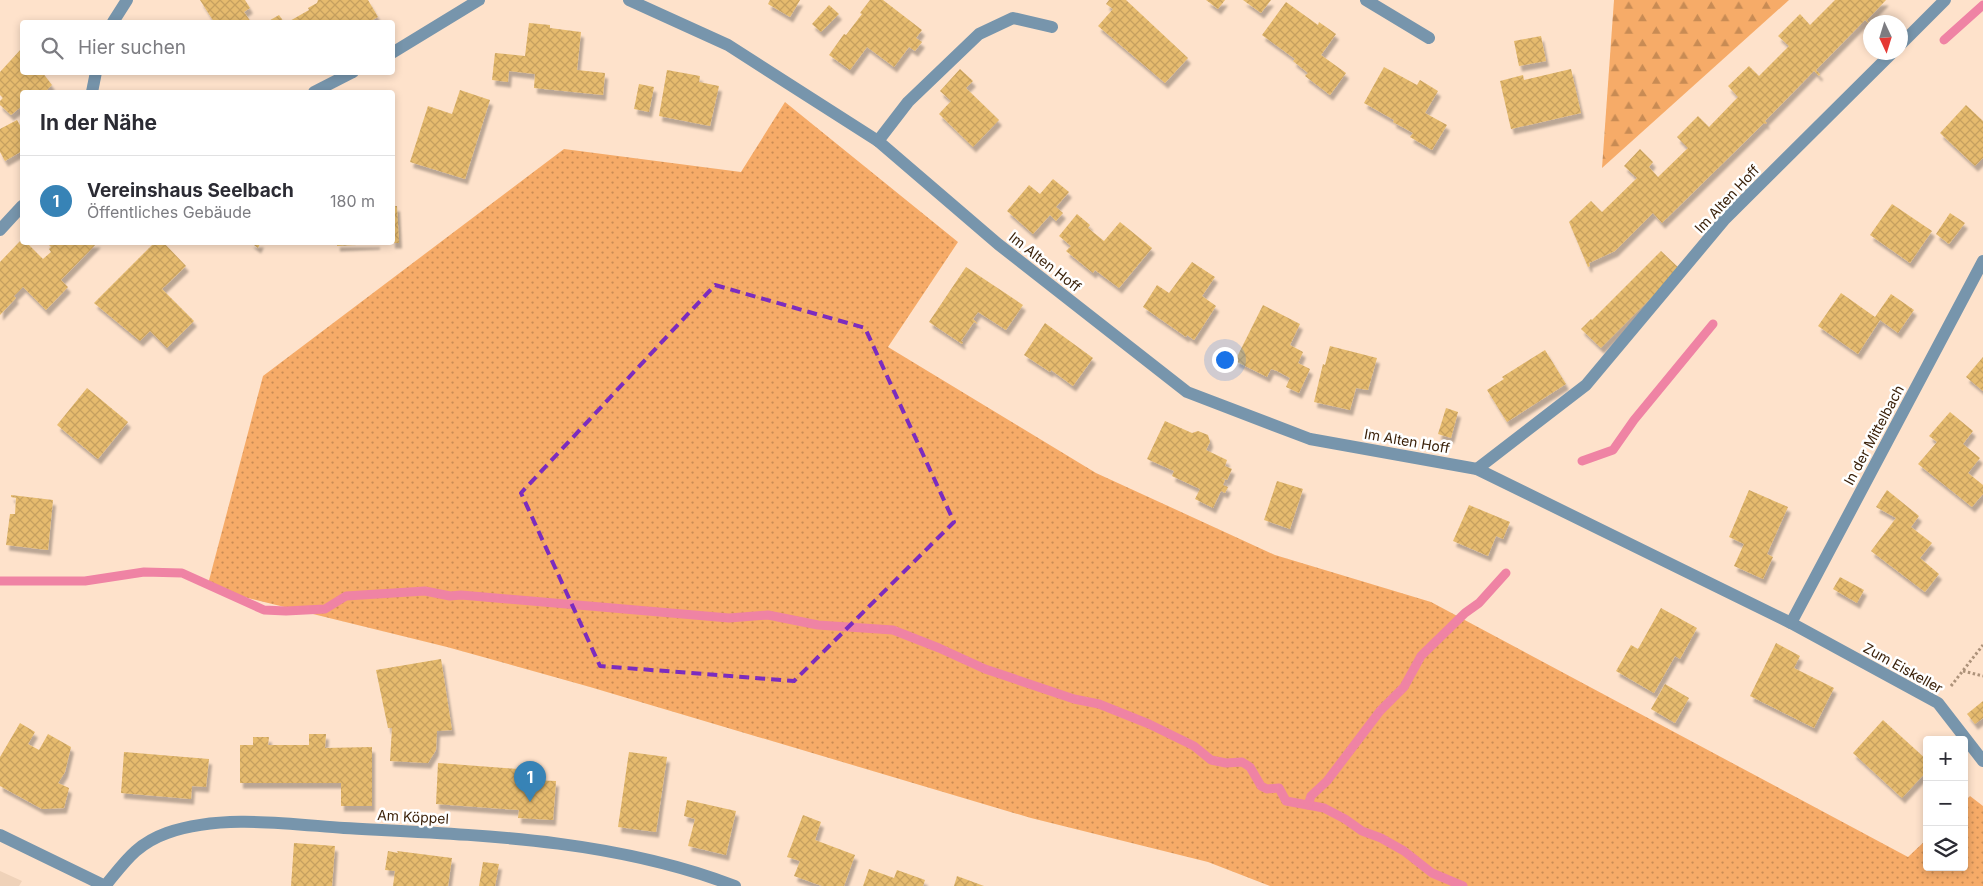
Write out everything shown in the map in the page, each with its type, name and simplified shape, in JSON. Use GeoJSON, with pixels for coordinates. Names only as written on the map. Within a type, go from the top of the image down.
{"type":"FeatureCollection","features":[{"type":"Feature","properties":{"kind":"street"},"geometry":{"type":"LineString","coordinates":[[114,20],[127,0]]}},
{"type":"Feature","properties":{"kind":"street"},"geometry":{"type":"LineString","coordinates":[[395,51],[479,0]]}},
{"type":"Feature","properties":{"kind":"street","name":"Im Alten Hoff"},"geometry":{"type":"LineString","coordinates":[[629,0],[728,44],[878,141],[998,244],[1187,392],[1310,439],[1477,469],[1791,622]]}},
{"type":"Feature","properties":{"kind":"street"},"geometry":{"type":"LineString","coordinates":[[1366,0],[1429,38]]}},
{"type":"Feature","properties":{"kind":"street"},"geometry":{"type":"LineString","coordinates":[[1908,36],[1945,0]]}},
{"type":"Feature","properties":{"kind":"street"},"geometry":{"type":"LineString","coordinates":[[878,141],[908,102],[952,62],[979,34],[1013,18],[1052,27]]}},
{"type":"Feature","properties":{"kind":"street","name":"Im Alten Hoff"},"geometry":{"type":"LineString","coordinates":[[1477,469],[1586,385],[1725,219],[1884,60]]}},
{"type":"Feature","properties":{"kind":"street"},"geometry":{"type":"LineString","coordinates":[[92,90],[95,75]]}},
{"type":"Feature","properties":{"kind":"street"},"geometry":{"type":"LineString","coordinates":[[318,90],[347,75]]}},
{"type":"Feature","properties":{"kind":"street"},"geometry":{"type":"LineString","coordinates":[[0,230],[20,208]]}},
{"type":"Feature","properties":{"kind":"street","name":"In der Mittelbach"},"geometry":{"type":"LineString","coordinates":[[1791,622],[1983,261]]}},
{"type":"Feature","properties":{"kind":"street","name":"Zum Eiskeller"},"geometry":{"type":"LineString","coordinates":[[1791,622],[1938,703],[1983,761]]}},
{"type":"Feature","properties":{"kind":"street","name":"Am Köppel"},"geometry":{"type":"LineString","coordinates":[[106,886],[135,849],[167,833],[207,824],[254,822],[443,833],[555,843],[612,851],[666,864],[735,886]]}},
{"type":"Feature","properties":{"kind":"street"},"geometry":{"type":"LineString","coordinates":[[0,835],[106,886]]}},
{"type":"Feature","properties":{"kind":"path"},"geometry":{"type":"LineString","coordinates":[[1983,645],[1963,671],[1983,676]]}},
{"type":"Feature","properties":{"kind":"highlighted area"},"geometry":{"type":"Polygon","coordinates":[[[715,285],[865,328],[954,522],[794,681],[600,666],[521,493],[715,285]]]}},
{"type":"Feature","properties":{"kind":"shaded area"},"geometry":{"type":"Polygon","coordinates":[[[0,871],[22,881],[19,886],[0,886],[0,871]]]}},
{"type":"Feature","properties":{"kind":"green space"},"geometry":{"type":"Polygon","coordinates":[[[1614,0],[1789,0],[1602,168],[1614,0]]]}},
{"type":"Feature","properties":{"kind":"green space"},"geometry":{"type":"Polygon","coordinates":[[[785,102],[958,242],[888,347],[1096,473],[1275,555],[1431,602],[1908,857],[1923,843],[1923,871],[1968,871],[1968,798],[1970,796],[1983,806],[1983,886],[1270,886],[1208,862],[1031,818],[590,687],[447,647],[207,588],[263,376],[564,149],[741,172],[785,102]]]}},
{"type":"Feature","properties":{"kind":"building"},"geometry":{"type":"Polygon","coordinates":[[[200,0],[245,0],[250,8],[244,12],[250,20],[213,20],[200,0]]]}},
{"type":"Feature","properties":{"kind":"building"},"geometry":{"type":"Polygon","coordinates":[[[318,0],[368,0],[378,17],[373,20],[292,20],[317,3],[318,0]]]}},
{"type":"Feature","properties":{"kind":"building"},"geometry":{"type":"Polygon","coordinates":[[[770,0],[800,0],[790,17],[768,4],[770,0]]]}},
{"type":"Feature","properties":{"kind":"building"},"geometry":{"type":"Polygon","coordinates":[[[870,0],[883,0],[922,30],[916,38],[922,42],[915,51],[909,47],[894,67],[867,47],[850,70],[829,55],[862,14],[860,13],[870,0]]]}},
{"type":"Feature","properties":{"kind":"building"},"geometry":{"type":"Polygon","coordinates":[[[1109,0],[1126,0],[1188,58],[1165,83],[1098,26],[1113,9],[1106,4],[1109,0]]]}},
{"type":"Feature","properties":{"kind":"building"},"geometry":{"type":"Polygon","coordinates":[[[1206,0],[1225,0],[1218,9],[1206,0]]]}},
{"type":"Feature","properties":{"kind":"building"},"geometry":{"type":"Polygon","coordinates":[[[1243,0],[1271,0],[1261,13],[1243,0]]]}},
{"type":"Feature","properties":{"kind":"building"},"geometry":{"type":"Polygon","coordinates":[[[1835,0],[1886,0],[1872,15],[1863,15],[1863,22],[1816,70],[1820,74],[1819,76],[1814,71],[1765,121],[1767,123],[1764,123],[1662,223],[1653,213],[1615,251],[1589,263],[1590,266],[1588,267],[1569,222],[1591,201],[1602,212],[1637,178],[1624,166],[1640,149],[1653,162],[1649,167],[1658,177],[1688,148],[1677,137],[1698,116],[1709,127],[1738,97],[1728,86],[1749,66],[1759,76],[1789,46],[1778,36],[1800,14],[1810,25],[1835,0]]]}},
{"type":"Feature","properties":{"kind":"building"},"geometry":{"type":"Polygon","coordinates":[[[1286,2],[1318,25],[1319,22],[1336,34],[1321,55],[1346,73],[1330,95],[1305,76],[1308,73],[1293,61],[1295,59],[1262,35],[1286,2]]]}},
{"type":"Feature","properties":{"kind":"building"},"geometry":{"type":"Polygon","coordinates":[[[829,5],[839,14],[821,32],[812,24],[829,5]]]}},
{"type":"Feature","properties":{"kind":"building"},"geometry":{"type":"Polygon","coordinates":[[[279,15],[283,20],[270,20],[279,15]]]}},
{"type":"Feature","properties":{"kind":"building"},"geometry":{"type":"Polygon","coordinates":[[[529,23],[550,25],[550,28],[581,32],[577,70],[605,73],[603,95],[534,88],[535,74],[509,71],[508,82],[492,80],[495,53],[525,56],[529,23]]]}},
{"type":"Feature","properties":{"kind":"building"},"geometry":{"type":"Polygon","coordinates":[[[1541,36],[1546,61],[1519,66],[1514,41],[1541,36]]]}},
{"type":"Feature","properties":{"kind":"building"},"geometry":{"type":"Polygon","coordinates":[[[20,50],[20,75],[44,75],[52,85],[47,90],[20,90],[20,108],[11,115],[0,105],[0,101],[3,98],[0,95],[0,72],[20,50]]]}},
{"type":"Feature","properties":{"kind":"building"},"geometry":{"type":"Polygon","coordinates":[[[1384,67],[1417,85],[1420,80],[1438,91],[1425,113],[1447,125],[1432,150],[1410,137],[1413,133],[1364,103],[1384,67]]]}},
{"type":"Feature","properties":{"kind":"building"},"geometry":{"type":"Polygon","coordinates":[[[960,69],[973,81],[966,88],[999,120],[973,147],[939,114],[951,101],[940,91],[960,69]]]}},
{"type":"Feature","properties":{"kind":"building"},"geometry":{"type":"Polygon","coordinates":[[[1571,69],[1581,113],[1511,129],[1500,81],[1523,75],[1524,80],[1571,69]]]}},
{"type":"Feature","properties":{"kind":"building"},"geometry":{"type":"Polygon","coordinates":[[[667,70],[700,76],[699,82],[719,86],[710,126],[659,116],[667,70]]]}},
{"type":"Feature","properties":{"kind":"building"},"geometry":{"type":"Polygon","coordinates":[[[639,84],[654,87],[649,112],[634,109],[639,84]]]}},
{"type":"Feature","properties":{"kind":"building"},"geometry":{"type":"Polygon","coordinates":[[[460,90],[490,100],[465,179],[410,162],[428,106],[452,114],[460,90]]]}},
{"type":"Feature","properties":{"kind":"building"},"geometry":{"type":"Polygon","coordinates":[[[1966,105],[1983,121],[1983,158],[1975,166],[1940,133],[1966,105]]]}},
{"type":"Feature","properties":{"kind":"building"},"geometry":{"type":"Polygon","coordinates":[[[17,120],[20,125],[20,152],[5,161],[0,152],[0,129],[17,120]]]}},
{"type":"Feature","properties":{"kind":"building"},"geometry":{"type":"Polygon","coordinates":[[[1053,179],[1069,192],[1056,207],[1063,213],[1056,221],[1050,215],[1033,234],[1007,211],[1029,185],[1040,194],[1053,179]]]}},
{"type":"Feature","properties":{"kind":"building"},"geometry":{"type":"Polygon","coordinates":[[[1892,204],[1932,231],[1910,263],[1870,235],[1892,204]]]}},
{"type":"Feature","properties":{"kind":"building"},"geometry":{"type":"Polygon","coordinates":[[[395,206],[397,206],[399,243],[395,243],[395,206]]]}},
{"type":"Feature","properties":{"kind":"building"},"geometry":{"type":"Polygon","coordinates":[[[1950,213],[1965,223],[1949,244],[1936,234],[1950,213]]]}},
{"type":"Feature","properties":{"kind":"building"},"geometry":{"type":"Polygon","coordinates":[[[1077,214],[1090,225],[1088,228],[1104,241],[1120,222],[1152,248],[1119,288],[1095,270],[1093,273],[1066,251],[1071,246],[1059,236],[1077,214]]]}},
{"type":"Feature","properties":{"kind":"building"},"geometry":{"type":"Polygon","coordinates":[[[20,241],[20,245],[29,245],[43,259],[51,252],[49,245],[95,245],[61,280],[68,287],[46,310],[23,287],[14,296],[16,298],[0,315],[0,262],[20,241]]]}},
{"type":"Feature","properties":{"kind":"building"},"geometry":{"type":"Polygon","coordinates":[[[152,245],[166,245],[186,266],[162,289],[194,321],[167,348],[150,331],[140,341],[94,303],[152,245]]]}},
{"type":"Feature","properties":{"kind":"building"},"geometry":{"type":"Polygon","coordinates":[[[1661,251],[1680,269],[1601,348],[1581,329],[1661,251]]]}},
{"type":"Feature","properties":{"kind":"building"},"geometry":{"type":"Polygon","coordinates":[[[1192,262],[1215,277],[1202,296],[1216,306],[1194,340],[1187,335],[1186,337],[1143,307],[1157,285],[1169,293],[1192,262]]]}},
{"type":"Feature","properties":{"kind":"building"},"geometry":{"type":"Polygon","coordinates":[[[966,267],[1023,305],[1006,330],[978,312],[973,319],[978,324],[974,322],[961,341],[963,342],[962,344],[929,322],[966,267]]]}},
{"type":"Feature","properties":{"kind":"building"},"geometry":{"type":"Polygon","coordinates":[[[1841,293],[1875,317],[1891,294],[1914,310],[1898,333],[1880,320],[1858,354],[1818,326],[1841,293]]]}},
{"type":"Feature","properties":{"kind":"building"},"geometry":{"type":"Polygon","coordinates":[[[1263,305],[1300,324],[1290,345],[1303,352],[1298,363],[1310,369],[1299,393],[1286,387],[1290,378],[1277,371],[1271,369],[1267,377],[1235,361],[1263,305]]]}},
{"type":"Feature","properties":{"kind":"building"},"geometry":{"type":"Polygon","coordinates":[[[1045,323],[1093,358],[1073,386],[1051,370],[1050,372],[1024,355],[1045,323]]]}},
{"type":"Feature","properties":{"kind":"building"},"geometry":{"type":"Polygon","coordinates":[[[1330,346],[1377,358],[1368,390],[1356,388],[1350,410],[1314,402],[1323,364],[1325,365],[1330,346]]]}},
{"type":"Feature","properties":{"kind":"building"},"geometry":{"type":"Polygon","coordinates":[[[1545,350],[1566,384],[1507,422],[1487,390],[1504,379],[1502,377],[1545,350]]]}},
{"type":"Feature","properties":{"kind":"building"},"geometry":{"type":"Polygon","coordinates":[[[1983,357],[1983,391],[1966,377],[1983,357]]]}},
{"type":"Feature","properties":{"kind":"building"},"geometry":{"type":"Polygon","coordinates":[[[87,388],[128,422],[98,459],[57,425],[87,388]]]}},
{"type":"Feature","properties":{"kind":"building"},"geometry":{"type":"Polygon","coordinates":[[[1446,408],[1458,412],[1451,438],[1438,434],[1446,408]]]}},
{"type":"Feature","properties":{"kind":"building"},"geometry":{"type":"Polygon","coordinates":[[[1950,412],[1973,431],[1963,444],[1980,458],[1968,473],[1983,485],[1983,494],[1972,507],[1918,464],[1937,442],[1929,436],[1950,412]]]}},
{"type":"Feature","properties":{"kind":"building"},"geometry":{"type":"Polygon","coordinates":[[[1165,421],[1192,433],[1198,431],[1208,435],[1210,442],[1206,450],[1227,460],[1225,466],[1232,469],[1227,480],[1220,477],[1225,480],[1223,485],[1228,487],[1225,493],[1221,491],[1213,508],[1195,499],[1200,489],[1172,476],[1174,471],[1147,459],[1165,421]]]}},
{"type":"Feature","properties":{"kind":"building"},"geometry":{"type":"Polygon","coordinates":[[[1277,481],[1303,489],[1290,529],[1264,520],[1277,481]]]}},
{"type":"Feature","properties":{"kind":"building"},"geometry":{"type":"Polygon","coordinates":[[[1749,490],[1788,507],[1767,554],[1773,557],[1763,579],[1734,566],[1744,544],[1729,537],[1749,490]]]}},
{"type":"Feature","properties":{"kind":"building"},"geometry":{"type":"Polygon","coordinates":[[[1887,490],[1919,516],[1911,527],[1932,543],[1920,558],[1939,574],[1925,592],[1871,551],[1896,518],[1876,507],[1887,490]]]}},
{"type":"Feature","properties":{"kind":"building"},"geometry":{"type":"Polygon","coordinates":[[[11,495],[53,500],[48,550],[6,545],[10,514],[15,514],[16,498],[11,497],[11,495]]]}},
{"type":"Feature","properties":{"kind":"building"},"geometry":{"type":"Polygon","coordinates":[[[1469,505],[1510,522],[1503,539],[1496,536],[1488,556],[1453,541],[1469,505]]]}},
{"type":"Feature","properties":{"kind":"building"},"geometry":{"type":"Polygon","coordinates":[[[1840,577],[1864,590],[1857,603],[1833,589],[1840,577]]]}},
{"type":"Feature","properties":{"kind":"building"},"geometry":{"type":"Polygon","coordinates":[[[1661,608],[1697,628],[1680,659],[1675,656],[1654,693],[1616,671],[1631,645],[1638,649],[1661,608]]]}},
{"type":"Feature","properties":{"kind":"building"},"geometry":{"type":"Polygon","coordinates":[[[1776,643],[1800,656],[1794,668],[1834,688],[1814,728],[1750,696],[1776,643]]]}},
{"type":"Feature","properties":{"kind":"building"},"geometry":{"type":"Polygon","coordinates":[[[441,659],[452,730],[437,731],[436,750],[428,763],[390,761],[392,728],[388,728],[376,670],[441,659]]]}},
{"type":"Feature","properties":{"kind":"building"},"geometry":{"type":"Polygon","coordinates":[[[1665,684],[1689,698],[1675,723],[1651,709],[1665,684]]]}},
{"type":"Feature","properties":{"kind":"building"},"geometry":{"type":"Polygon","coordinates":[[[1983,701],[1983,718],[1975,724],[1967,714],[1983,701]]]}},
{"type":"Feature","properties":{"kind":"building"},"geometry":{"type":"Polygon","coordinates":[[[1883,720],[1923,756],[1923,775],[1902,798],[1853,753],[1883,720]]]}},
{"type":"Feature","properties":{"kind":"building"},"geometry":{"type":"Polygon","coordinates":[[[20,723],[35,732],[28,744],[39,750],[48,734],[71,747],[65,772],[58,783],[69,788],[64,808],[42,809],[0,786],[0,757],[20,723]]]}},
{"type":"Feature","properties":{"kind":"building"},"geometry":{"type":"Polygon","coordinates":[[[309,734],[326,734],[325,748],[372,747],[372,806],[341,806],[341,783],[240,783],[240,745],[253,745],[253,737],[269,737],[268,745],[309,745],[309,734]]]}},
{"type":"Feature","properties":{"kind":"building"},"geometry":{"type":"Polygon","coordinates":[[[124,752],[209,759],[206,787],[192,786],[191,799],[121,793],[124,752]]]}},
{"type":"Feature","properties":{"kind":"building"},"geometry":{"type":"Polygon","coordinates":[[[629,752],[667,757],[656,832],[618,827],[629,752]]]}},
{"type":"Feature","properties":{"kind":"building"},"geometry":{"type":"Polygon","coordinates":[[[438,763],[533,770],[532,780],[556,781],[553,820],[518,818],[519,810],[436,804],[438,763]]]}},
{"type":"Feature","properties":{"kind":"building"},"geometry":{"type":"Polygon","coordinates":[[[687,800],[736,811],[726,855],[688,846],[695,819],[684,816],[687,800]]]}},
{"type":"Feature","properties":{"kind":"building"},"geometry":{"type":"Polygon","coordinates":[[[803,815],[821,822],[815,840],[855,855],[844,886],[822,886],[794,876],[800,861],[787,857],[803,815]]]}},
{"type":"Feature","properties":{"kind":"building"},"geometry":{"type":"Polygon","coordinates":[[[294,843],[335,846],[332,886],[291,886],[294,843]]]}},
{"type":"Feature","properties":{"kind":"building"},"geometry":{"type":"Polygon","coordinates":[[[388,851],[452,858],[448,886],[393,886],[395,871],[385,870],[388,851]]]}},
{"type":"Feature","properties":{"kind":"building"},"geometry":{"type":"Polygon","coordinates":[[[483,862],[499,864],[495,886],[479,886],[483,862]]]}},
{"type":"Feature","properties":{"kind":"building"},"geometry":{"type":"Polygon","coordinates":[[[869,869],[894,878],[897,870],[925,880],[923,886],[863,886],[869,869]]]}},
{"type":"Feature","properties":{"kind":"building"},"geometry":{"type":"Polygon","coordinates":[[[957,876],[984,886],[954,886],[957,876]]]}},
{"type":"Feature","properties":{"kind":"waterway"},"geometry":{"type":"LineString","coordinates":[[1944,40],[1983,5]]}},
{"type":"Feature","properties":{"kind":"waterway"},"geometry":{"type":"LineString","coordinates":[[1582,461],[1613,450],[1634,420],[1713,324]]}},
{"type":"Feature","properties":{"kind":"waterway"},"geometry":{"type":"LineString","coordinates":[[0,581],[85,581],[144,572],[182,573],[264,610],[325,609],[346,596],[425,591],[450,596],[461,595],[729,618],[768,615],[818,625],[893,630],[985,669],[1074,699],[1099,704],[1149,724],[1194,746],[1211,760],[1226,763],[1242,762],[1250,767],[1261,786],[1267,789],[1279,788],[1286,801],[1324,808],[1362,831],[1381,838],[1404,851],[1432,873],[1463,886]]}},
{"type":"Feature","properties":{"kind":"waterway"},"geometry":{"type":"LineString","coordinates":[[1308,805],[1311,796],[1327,781],[1380,711],[1404,687],[1421,656],[1465,613],[1479,603],[1506,573]]}},
{"type":"Feature","properties":{"kind":"place","name":"Vereinshaus Seelbach"},"geometry":{"type":"Point","coordinates":[530,802]}}]}
